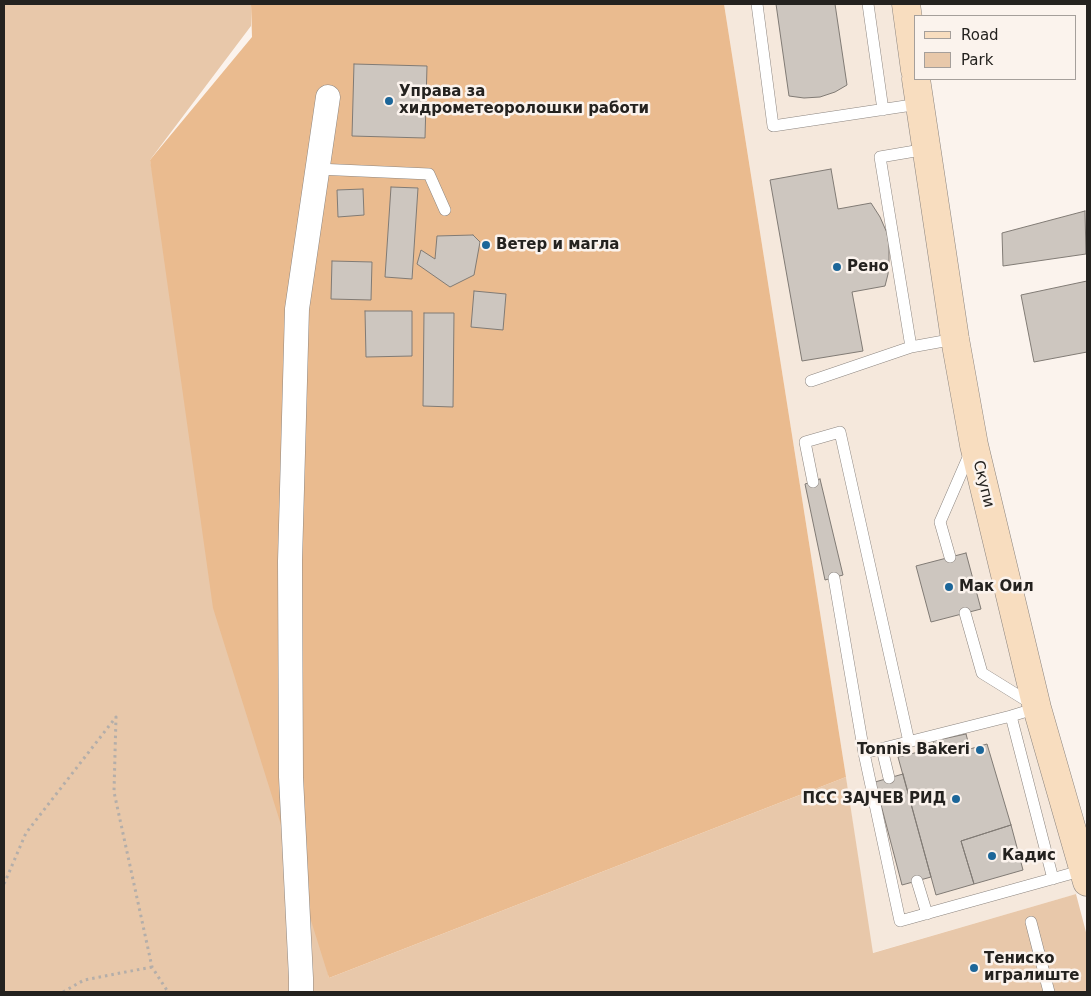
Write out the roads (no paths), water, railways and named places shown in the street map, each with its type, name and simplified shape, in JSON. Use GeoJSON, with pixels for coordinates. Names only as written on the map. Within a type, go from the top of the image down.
{"type":"FeatureCollection","features":[{"type":"Feature","properties":{"kind":"street"},"geometry":{"type":"LineString","coordinates":[[906,4],[914,63]]}},
{"type":"Feature","properties":{"kind":"street","name":"Скупи"},"geometry":{"type":"LineString","coordinates":[[918,92],[955,339],[974,445],[1037,708],[1086,876]]}},
{"type":"Feature","properties":{"kind":"street"},"geometry":{"type":"LineString","coordinates":[[301,992],[291,777],[290,562],[297,309],[328,97]]}},
{"type":"Feature","properties":{"kind":"lane"},"geometry":{"type":"LineString","coordinates":[[757,4],[773,126],[883,110],[918,92]]}},
{"type":"Feature","properties":{"kind":"lane"},"geometry":{"type":"LineString","coordinates":[[868,4],[883,110]]}},
{"type":"Feature","properties":{"kind":"lane"},"geometry":{"type":"LineString","coordinates":[[910,347],[880,157],[927,149]]}},
{"type":"Feature","properties":{"kind":"lane"},"geometry":{"type":"LineString","coordinates":[[318,169],[429,174],[446,210]]}},
{"type":"Feature","properties":{"kind":"lane"},"geometry":{"type":"LineString","coordinates":[[811,381],[910,347],[955,339]]}},
{"type":"Feature","properties":{"kind":"lane"},"geometry":{"type":"LineString","coordinates":[[813,482],[805,442],[840,432],[909,742]]}},
{"type":"Feature","properties":{"kind":"lane"},"geometry":{"type":"LineString","coordinates":[[950,557],[940,522],[974,445]]}},
{"type":"Feature","properties":{"kind":"lane"},"geometry":{"type":"LineString","coordinates":[[834,578],[864,753],[900,921],[1053,879],[1086,876]]}},
{"type":"Feature","properties":{"kind":"lane"},"geometry":{"type":"LineString","coordinates":[[965,613],[982,673],[1037,708]]}},
{"type":"Feature","properties":{"kind":"lane"},"geometry":{"type":"LineString","coordinates":[[864,753],[1037,708]]}},
{"type":"Feature","properties":{"kind":"lane"},"geometry":{"type":"LineString","coordinates":[[1011,716],[1053,879]]}},
{"type":"Feature","properties":{"kind":"lane"},"geometry":{"type":"LineString","coordinates":[[882,749],[889,778]]}},
{"type":"Feature","properties":{"kind":"lane"},"geometry":{"type":"LineString","coordinates":[[917,881],[927,914]]}},
{"type":"Feature","properties":{"kind":"lane"},"geometry":{"type":"LineString","coordinates":[[1031,922],[1050,992]]}},
{"type":"Feature","properties":{"kind":"place","name":"Управа за хидрометеоролошки работи"},"geometry":{"type":"Point","coordinates":[389,101]}},
{"type":"Feature","properties":{"kind":"place","name":"Ветер и магла"},"geometry":{"type":"Point","coordinates":[486,245]}},
{"type":"Feature","properties":{"kind":"place","name":"Рено"},"geometry":{"type":"Point","coordinates":[837,267]}},
{"type":"Feature","properties":{"kind":"place","name":"Мак Оил"},"geometry":{"type":"Point","coordinates":[949,587]}},
{"type":"Feature","properties":{"kind":"place","name":"Tonnis Bakeri"},"geometry":{"type":"Point","coordinates":[980,750]}},
{"type":"Feature","properties":{"kind":"place","name":"ПСС ЗАЈЧЕВ РИД"},"geometry":{"type":"Point","coordinates":[956,799]}},
{"type":"Feature","properties":{"kind":"place","name":"Кадис"},"geometry":{"type":"Point","coordinates":[992,856]}},
{"type":"Feature","properties":{"kind":"place","name":"Тениско игралиште"},"geometry":{"type":"Point","coordinates":[974,968]}}]}
